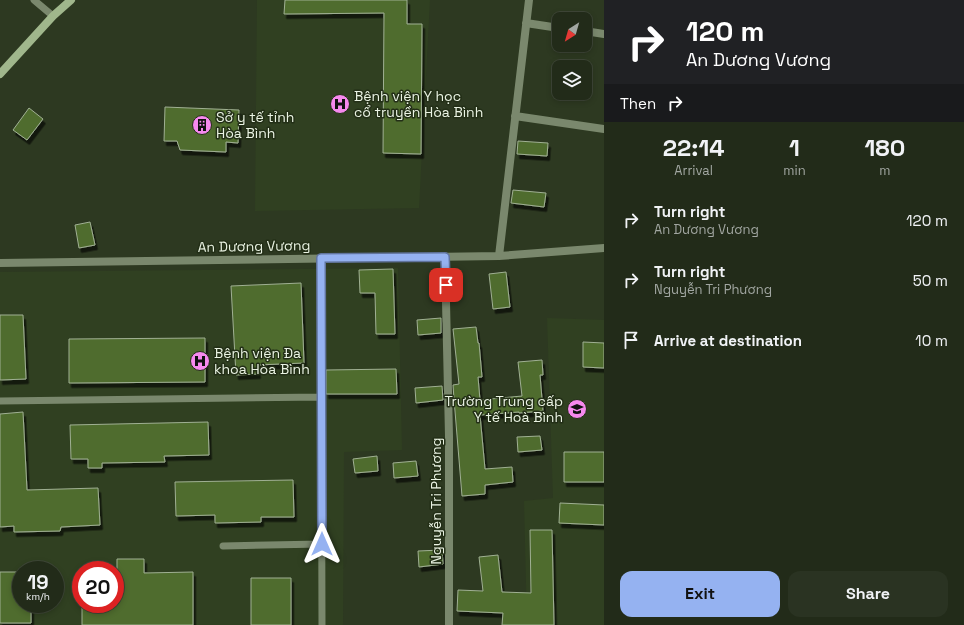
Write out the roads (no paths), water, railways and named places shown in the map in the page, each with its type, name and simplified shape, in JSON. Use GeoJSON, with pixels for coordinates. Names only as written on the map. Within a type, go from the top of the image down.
{"type":"FeatureCollection","features":[{"type":"Feature","properties":{"kind":"main road"},"geometry":{"type":"LineString","coordinates":[[0,74],[53,16],[71,0]]}},
{"type":"Feature","properties":{"kind":"street"},"geometry":{"type":"LineString","coordinates":[[499,256],[528,0]]}},
{"type":"Feature","properties":{"kind":"street"},"geometry":{"type":"LineString","coordinates":[[526,23],[552,27]]}},
{"type":"Feature","properties":{"kind":"street"},"geometry":{"type":"LineString","coordinates":[[592,32],[604,34]]}},
{"type":"Feature","properties":{"kind":"street"},"geometry":{"type":"LineString","coordinates":[[515,116],[604,129]]}},
{"type":"Feature","properties":{"kind":"street","name":"An Dương Vương"},"geometry":{"type":"LineString","coordinates":[[0,263],[499,256],[604,248]]}},
{"type":"Feature","properties":{"kind":"street","name":"Nguyễn Tri Phương"},"geometry":{"type":"LineString","coordinates":[[445,257],[450,545],[448,625]]}},
{"type":"Feature","properties":{"kind":"lane"},"geometry":{"type":"LineString","coordinates":[[34,0],[53,16]]}},
{"type":"Feature","properties":{"kind":"lane"},"geometry":{"type":"LineString","coordinates":[[321,258],[322,625]]}},
{"type":"Feature","properties":{"kind":"lane"},"geometry":{"type":"LineString","coordinates":[[0,401],[322,397]]}},
{"type":"Feature","properties":{"kind":"lane"},"geometry":{"type":"LineString","coordinates":[[223,546],[322,544]]}},
{"type":"Feature","properties":{"kind":"place","name":"Bệnh viện Y học cổ truyền Hòa Bình"},"geometry":{"type":"Point","coordinates":[340,104]}},
{"type":"Feature","properties":{"kind":"place","name":"Sở y tế tỉnh Hòa Bình"},"geometry":{"type":"Point","coordinates":[202,125]}},
{"type":"Feature","properties":{"kind":"place","name":"Bệnh viện Đa khoa Hòa Bình"},"geometry":{"type":"Point","coordinates":[200,361]}},
{"type":"Feature","properties":{"kind":"place","name":"Trường Trung cấp Y tế Hoà Bình"},"geometry":{"type":"Point","coordinates":[577,409]}}]}
